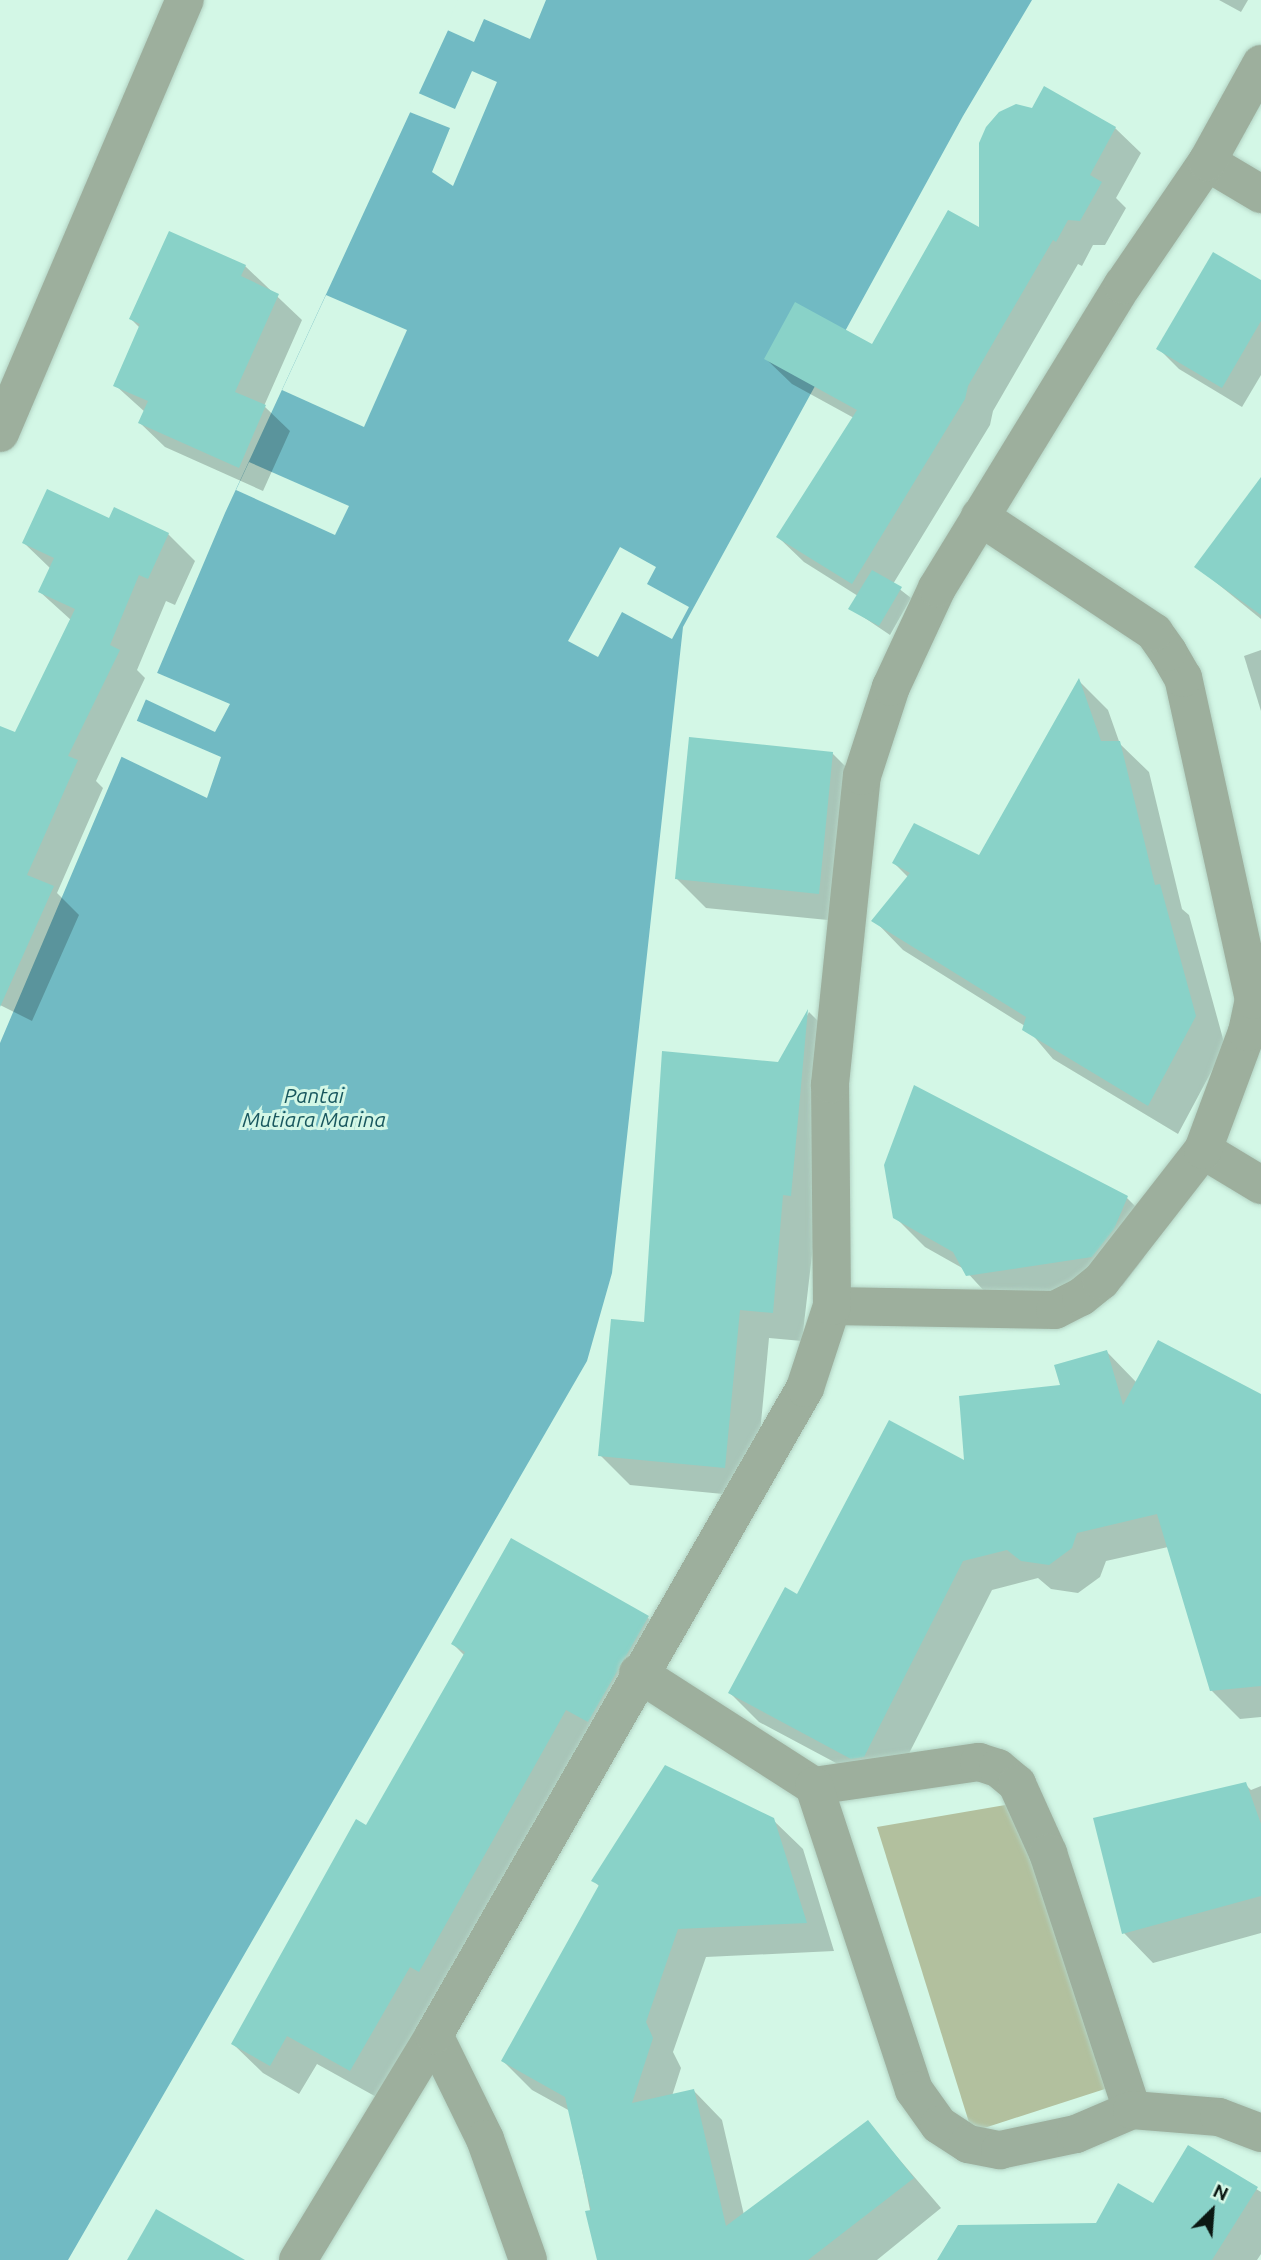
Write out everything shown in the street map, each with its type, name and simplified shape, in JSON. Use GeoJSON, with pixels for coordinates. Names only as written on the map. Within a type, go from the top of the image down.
{"type":"FeatureCollection","features":[{"type":"Feature","properties":{"kind":"street"},"geometry":{"type":"LineString","coordinates":[[0,433],[186,0]]}},
{"type":"Feature","properties":{"kind":"street"},"geometry":{"type":"LineString","coordinates":[[298,2260],[434,2035],[638,1673],[806,1388],[832,1306],[830,1084],[862,776],[897,674],[937,588],[1123,285],[1207,162],[1261,64]]}},
{"type":"Feature","properties":{"kind":"street"},"geometry":{"type":"LineString","coordinates":[[1207,162],[1261,194]]}},
{"type":"Feature","properties":{"kind":"street"},"geometry":{"type":"LineString","coordinates":[[832,1306],[1055,1310],[1101,1281],[1203,1150],[1244,1041],[1254,1000],[1183,678],[1154,632],[981,517]]}},
{"type":"Feature","properties":{"kind":"street"},"geometry":{"type":"LineString","coordinates":[[1203,1150],[1261,1185]]}},
{"type":"Feature","properties":{"kind":"street"},"geometry":{"type":"LineString","coordinates":[[638,1673],[814,1786],[914,2090],[939,2125],[968,2144],[1000,2150],[1076,2134],[1132,2110],[1219,2117],[1261,2133]]}},
{"type":"Feature","properties":{"kind":"street"},"geometry":{"type":"LineString","coordinates":[[814,1786],[979,1762],[998,1768],[1017,1784],[1048,1853],[1132,2110]]}},
{"type":"Feature","properties":{"kind":"street"},"geometry":{"type":"LineString","coordinates":[[434,2035],[485,2139],[528,2260]]}},
{"type":"Feature","properties":{"kind":"green space"},"geometry":{"type":"Polygon","coordinates":[[[1017,1803],[1108,2088],[972,2132],[877,1827],[1017,1803]]]}},
{"type":"Feature","properties":{"kind":"water","name":"Pantai Mutiara Marina"},"geometry":{"type":"Polygon","coordinates":[[[462,0],[1032,0],[963,116],[683,627],[612,1273],[587,1361],[68,2260],[0,2260],[0,1043],[225,513],[462,0]]]}},
{"type":"Feature","properties":{"kind":"pier"},"geometry":{"type":"Polygon","coordinates":[[[458,0],[546,0],[530,39],[484,19],[474,42],[445,29],[458,0]]]}},
{"type":"Feature","properties":{"kind":"pier"},"geometry":{"type":"Polygon","coordinates":[[[472,71],[497,82],[453,186],[432,172],[450,128],[407,111],[416,92],[455,109],[472,71]]]}},
{"type":"Feature","properties":{"kind":"pier"},"geometry":{"type":"Polygon","coordinates":[[[326,295],[407,330],[364,427],[282,390],[326,295]]]}},
{"type":"Feature","properties":{"kind":"pier"},"geometry":{"type":"Polygon","coordinates":[[[249,462],[349,506],[335,535],[236,490],[249,462]]]}},
{"type":"Feature","properties":{"kind":"pier"},"geometry":{"type":"Polygon","coordinates":[[[620,547],[656,567],[647,584],[689,607],[672,639],[622,612],[598,657],[568,641],[620,547]]]}},
{"type":"Feature","properties":{"kind":"pier"},"geometry":{"type":"Polygon","coordinates":[[[155,672],[230,704],[215,732],[145,699],[135,720],[155,672]]]}},
{"type":"Feature","properties":{"kind":"pier"},"geometry":{"type":"Polygon","coordinates":[[[135,720],[221,757],[207,798],[120,756],[135,720]]]}},
{"type":"Feature","properties":{"kind":"building"},"geometry":{"type":"Polygon","coordinates":[[[1044,86],[1116,127],[1090,175],[1102,182],[1080,221],[1068,220],[1056,242],[1053,240],[968,386],[965,399],[852,584],[776,537],[857,410],[764,359],[795,302],[872,344],[948,210],[979,227],[979,143],[986,127],[999,112],[1016,104],[1032,108],[1044,86]]]}},
{"type":"Feature","properties":{"kind":"building"},"geometry":{"type":"Polygon","coordinates":[[[169,231],[246,265],[241,276],[279,294],[235,392],[266,405],[239,468],[138,423],[148,401],[113,386],[140,324],[129,319],[169,231]]]}},
{"type":"Feature","properties":{"kind":"building"},"geometry":{"type":"Polygon","coordinates":[[[1213,252],[1261,280],[1261,321],[1222,388],[1156,349],[1213,252]]]}},
{"type":"Feature","properties":{"kind":"building"},"geometry":{"type":"Polygon","coordinates":[[[1261,477],[1261,615],[1194,567],[1261,477]]]}},
{"type":"Feature","properties":{"kind":"building"},"geometry":{"type":"Polygon","coordinates":[[[47,489],[109,518],[114,507],[169,533],[148,579],[139,575],[110,645],[120,650],[68,756],[78,760],[27,875],[54,886],[0,1007],[0,726],[15,732],[75,609],[38,592],[54,558],[22,543],[47,489]]]}},
{"type":"Feature","properties":{"kind":"building"},"geometry":{"type":"Polygon","coordinates":[[[872,570],[902,587],[879,626],[848,609],[872,570]]]}},
{"type":"Feature","properties":{"kind":"building"},"geometry":{"type":"Polygon","coordinates":[[[1079,678],[1101,741],[1120,741],[1155,885],[1160,884],[1196,1016],[1148,1106],[1022,1030],[1026,1017],[871,921],[910,873],[892,863],[914,823],[979,855],[1079,678]]]}},
{"type":"Feature","properties":{"kind":"building"},"geometry":{"type":"Polygon","coordinates":[[[689,737],[833,752],[819,894],[675,879],[689,737]]]}},
{"type":"Feature","properties":{"kind":"building"},"geometry":{"type":"Polygon","coordinates":[[[808,1009],[791,1196],[783,1195],[773,1313],[740,1310],[725,1468],[598,1456],[611,1319],[644,1322],[662,1051],[778,1062],[808,1009]]]}},
{"type":"Feature","properties":{"kind":"building"},"geometry":{"type":"Polygon","coordinates":[[[914,1085],[1128,1196],[1114,1229],[1092,1257],[966,1276],[953,1252],[893,1218],[884,1165],[914,1085]]]}},
{"type":"Feature","properties":{"kind":"building"},"geometry":{"type":"Polygon","coordinates":[[[1158,1340],[1261,1394],[1261,1686],[1210,1691],[1157,1514],[1077,1533],[1072,1548],[1049,1565],[1021,1561],[1007,1550],[963,1561],[864,1757],[851,1759],[728,1693],[785,1587],[797,1594],[889,1420],[964,1460],[959,1396],[1060,1385],[1054,1365],[1107,1350],[1123,1405],[1158,1340]]]}},
{"type":"Feature","properties":{"kind":"building"},"geometry":{"type":"Polygon","coordinates":[[[511,1538],[649,1616],[588,1722],[566,1710],[419,1972],[410,1967],[350,2071],[287,2036],[270,2066],[231,2044],[356,1819],[366,1825],[465,1652],[451,1644],[511,1538]]]}},
{"type":"Feature","properties":{"kind":"building"},"geometry":{"type":"Polygon","coordinates":[[[665,1765],[774,1818],[807,1923],[678,1929],[646,2022],[653,2038],[632,2103],[694,2089],[726,2226],[868,2120],[914,2178],[808,2260],[597,2260],[585,2211],[591,2210],[565,2097],[501,2061],[599,1885],[591,1881],[665,1765]]]}},
{"type":"Feature","properties":{"kind":"building"},"geometry":{"type":"Polygon","coordinates":[[[1246,1782],[1261,1824],[1261,1896],[1122,1934],[1093,1818],[1246,1782]]]}},
{"type":"Feature","properties":{"kind":"building"},"geometry":{"type":"Polygon","coordinates":[[[1188,2145],[1258,2187],[1212,2260],[937,2260],[958,2225],[1096,2223],[1118,2183],[1153,2203],[1188,2145]]]}},
{"type":"Feature","properties":{"kind":"building"},"geometry":{"type":"Polygon","coordinates":[[[156,2209],[245,2260],[127,2260],[156,2209]]]}}]}
